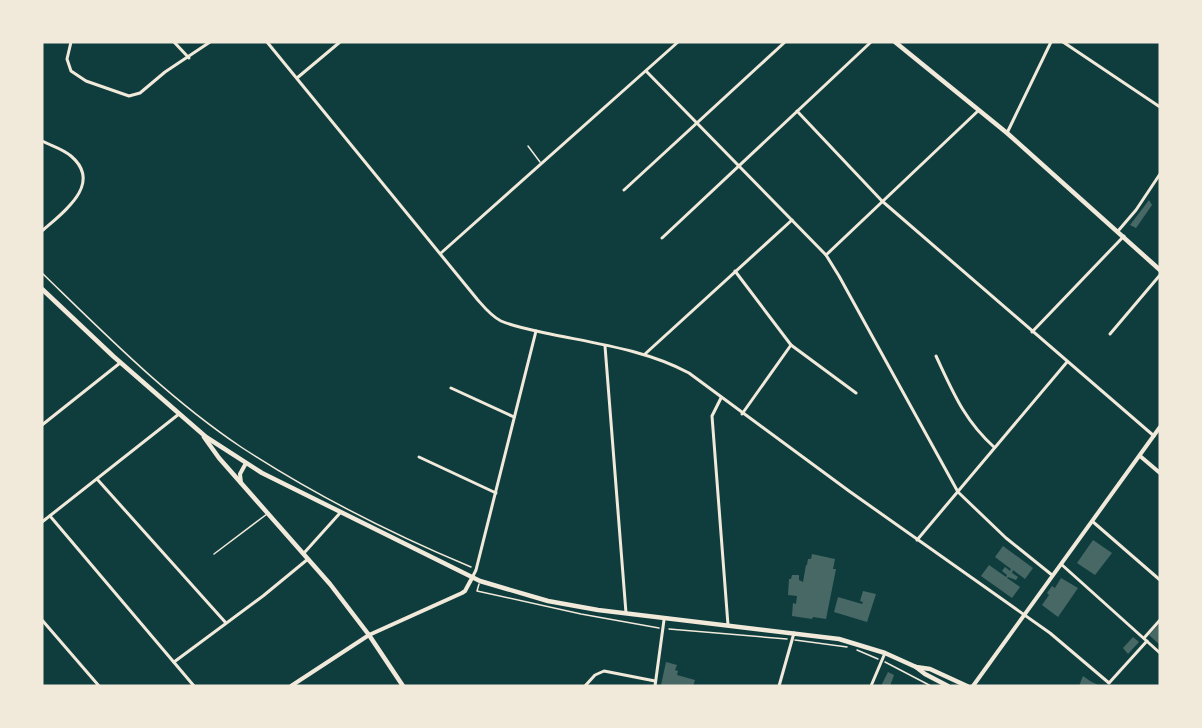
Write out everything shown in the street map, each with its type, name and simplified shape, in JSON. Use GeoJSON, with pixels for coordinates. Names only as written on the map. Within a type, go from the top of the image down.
{"type":"FeatureCollection","features":[{"type":"Feature","properties":{"kind":"main road"},"geometry":{"type":"LineString","coordinates":[[898,43],[1007,133],[1160,270]]}},
{"type":"Feature","properties":{"kind":"main road"},"geometry":{"type":"LineString","coordinates":[[42,289],[120,363],[203,435],[246,463],[340,513],[472,578],[548,601],[626,615],[839,639],[930,669],[966,686]]}},
{"type":"Feature","properties":{"kind":"main road"},"geometry":{"type":"LineString","coordinates":[[203,435],[241,484],[309,559],[369,635],[403,686]]}},
{"type":"Feature","properties":{"kind":"main road"},"geometry":{"type":"LineString","coordinates":[[916,666],[925,674],[948,686]]}},
{"type":"Feature","properties":{"kind":"street"},"geometry":{"type":"LineString","coordinates":[[71,42],[67,59],[71,71],[86,81],[129,96],[140,93],[165,72],[210,42]]}},
{"type":"Feature","properties":{"kind":"street"},"geometry":{"type":"LineString","coordinates":[[174,42],[189,58]]}},
{"type":"Feature","properties":{"kind":"street"},"geometry":{"type":"LineString","coordinates":[[267,42],[486,310],[500,320],[536,331],[645,354],[689,373],[742,414],[1061,642],[1109,683],[1160,620]]}},
{"type":"Feature","properties":{"kind":"street"},"geometry":{"type":"LineString","coordinates":[[297,78],[340,42]]}},
{"type":"Feature","properties":{"kind":"street"},"geometry":{"type":"LineString","coordinates":[[441,253],[678,42]]}},
{"type":"Feature","properties":{"kind":"street"},"geometry":{"type":"LineString","coordinates":[[624,190],[785,42]]}},
{"type":"Feature","properties":{"kind":"street"},"geometry":{"type":"LineString","coordinates":[[662,238],[871,42]]}},
{"type":"Feature","properties":{"kind":"street"},"geometry":{"type":"LineString","coordinates":[[1007,133],[1051,42]]}},
{"type":"Feature","properties":{"kind":"street"},"geometry":{"type":"LineString","coordinates":[[1063,42],[1160,107]]}},
{"type":"Feature","properties":{"kind":"street"},"geometry":{"type":"LineString","coordinates":[[646,71],[826,255],[958,492],[998,532],[1053,575]]}},
{"type":"Feature","properties":{"kind":"street"},"geometry":{"type":"LineString","coordinates":[[826,255],[979,110]]}},
{"type":"Feature","properties":{"kind":"street"},"geometry":{"type":"LineString","coordinates":[[797,111],[882,201],[1154,436]]}},
{"type":"Feature","properties":{"kind":"street"},"geometry":{"type":"LineString","coordinates":[[42,141],[74,158],[83,178],[81,190],[76,199],[42,231]]}},
{"type":"Feature","properties":{"kind":"street"},"geometry":{"type":"LineString","coordinates":[[1118,231],[1136,210],[1160,174]]}},
{"type":"Feature","properties":{"kind":"street"},"geometry":{"type":"LineString","coordinates":[[645,354],[792,220]]}},
{"type":"Feature","properties":{"kind":"street"},"geometry":{"type":"LineString","coordinates":[[1032,332],[1124,236]]}},
{"type":"Feature","properties":{"kind":"street"},"geometry":{"type":"LineString","coordinates":[[735,271],[791,345],[856,393]]}},
{"type":"Feature","properties":{"kind":"street"},"geometry":{"type":"LineString","coordinates":[[1110,334],[1160,275]]}},
{"type":"Feature","properties":{"kind":"street"},"geometry":{"type":"LineString","coordinates":[[291,686],[369,635],[462,593],[467,588],[476,570],[536,331]]}},
{"type":"Feature","properties":{"kind":"street"},"geometry":{"type":"LineString","coordinates":[[742,414],[791,345]]}},
{"type":"Feature","properties":{"kind":"street"},"geometry":{"type":"LineString","coordinates":[[605,346],[626,615]]}},
{"type":"Feature","properties":{"kind":"street"},"geometry":{"type":"LineString","coordinates":[[936,356],[963,413],[994,447]]}},
{"type":"Feature","properties":{"kind":"street"},"geometry":{"type":"LineString","coordinates":[[918,540],[1067,362]]}},
{"type":"Feature","properties":{"kind":"street"},"geometry":{"type":"LineString","coordinates":[[42,425],[120,363]]}},
{"type":"Feature","properties":{"kind":"street"},"geometry":{"type":"LineString","coordinates":[[451,388],[514,417]]}},
{"type":"Feature","properties":{"kind":"street"},"geometry":{"type":"LineString","coordinates":[[721,398],[712,416],[728,627]]}},
{"type":"Feature","properties":{"kind":"street"},"geometry":{"type":"LineString","coordinates":[[42,522],[179,414]]}},
{"type":"Feature","properties":{"kind":"street"},"geometry":{"type":"LineString","coordinates":[[973,686],[1160,427]]}},
{"type":"Feature","properties":{"kind":"street"},"geometry":{"type":"LineString","coordinates":[[1140,456],[1160,473]]}},
{"type":"Feature","properties":{"kind":"street"},"geometry":{"type":"LineString","coordinates":[[419,458],[496,493]]}},
{"type":"Feature","properties":{"kind":"street"},"geometry":{"type":"LineString","coordinates":[[241,484],[240,474],[246,463]]}},
{"type":"Feature","properties":{"kind":"street"},"geometry":{"type":"LineString","coordinates":[[97,479],[226,623]]}},
{"type":"Feature","properties":{"kind":"street"},"geometry":{"type":"LineString","coordinates":[[304,553],[340,513]]}},
{"type":"Feature","properties":{"kind":"street"},"geometry":{"type":"LineString","coordinates":[[50,516],[194,686]]}},
{"type":"Feature","properties":{"kind":"street"},"geometry":{"type":"LineString","coordinates":[[1092,521],[1160,580]]}},
{"type":"Feature","properties":{"kind":"street"},"geometry":{"type":"LineString","coordinates":[[174,662],[309,559]]}},
{"type":"Feature","properties":{"kind":"street"},"geometry":{"type":"LineString","coordinates":[[1061,564],[1160,653]]}},
{"type":"Feature","properties":{"kind":"street"},"geometry":{"type":"LineString","coordinates":[[42,620],[99,686]]}},
{"type":"Feature","properties":{"kind":"street"},"geometry":{"type":"LineString","coordinates":[[655,686],[664,620]]}},
{"type":"Feature","properties":{"kind":"street"},"geometry":{"type":"LineString","coordinates":[[779,686],[794,633]]}},
{"type":"Feature","properties":{"kind":"street"},"geometry":{"type":"LineString","coordinates":[[871,686],[885,653]]}},
{"type":"Feature","properties":{"kind":"street"},"geometry":{"type":"LineString","coordinates":[[585,686],[604,670],[656,681]]}},
{"type":"Feature","properties":{"kind":"lane"},"geometry":{"type":"LineString","coordinates":[[528,146],[542,164]]}},
{"type":"Feature","properties":{"kind":"lane"},"geometry":{"type":"LineString","coordinates":[[214,554],[268,514]]}},
{"type":"Feature","properties":{"kind":"path"},"geometry":{"type":"LineString","coordinates":[[42,273],[120,349],[240,446],[374,522],[472,568]]}},
{"type":"Feature","properties":{"kind":"path"},"geometry":{"type":"LineString","coordinates":[[477,591],[580,614],[659,628]]}},
{"type":"Feature","properties":{"kind":"path"},"geometry":{"type":"LineString","coordinates":[[669,629],[788,639]]}},
{"type":"Feature","properties":{"kind":"path"},"geometry":{"type":"LineString","coordinates":[[797,640],[847,647]]}},
{"type":"Feature","properties":{"kind":"path"},"geometry":{"type":"LineString","coordinates":[[857,650],[876,658]]}},
{"type":"Feature","properties":{"kind":"path"},"geometry":{"type":"LineString","coordinates":[[885,662],[931,686]]}},
{"type":"Feature","properties":{"kind":"building"},"geometry":{"type":"Polygon","coordinates":[[[1149,200],[1152,205],[1136,228],[1130,225],[1149,200]]]}},
{"type":"Feature","properties":{"kind":"building"},"geometry":{"type":"Polygon","coordinates":[[[1093,540],[1112,553],[1095,575],[1077,563],[1093,540]]]}},
{"type":"Feature","properties":{"kind":"building"},"geometry":{"type":"Polygon","coordinates":[[[1003,546],[1033,568],[1025,579],[1013,570],[1012,573],[1018,577],[1016,580],[1007,578],[1020,587],[1012,598],[981,576],[989,565],[1006,577],[1007,575],[1002,571],[1005,567],[1010,571],[1011,569],[995,557],[1003,546]]]}},
{"type":"Feature","properties":{"kind":"building"},"geometry":{"type":"Polygon","coordinates":[[[812,554],[835,559],[833,569],[836,569],[826,619],[792,616],[793,603],[796,604],[797,596],[788,595],[789,579],[792,575],[799,575],[799,580],[803,582],[806,565],[812,554]]]}},
{"type":"Feature","properties":{"kind":"building"},"geometry":{"type":"Polygon","coordinates":[[[1061,578],[1078,588],[1058,617],[1042,605],[1049,595],[1047,593],[1052,586],[1055,588],[1061,578]]]}},
{"type":"Feature","properties":{"kind":"building"},"geometry":{"type":"Polygon","coordinates":[[[863,591],[876,594],[867,622],[834,612],[838,597],[862,604],[863,602],[860,601],[863,591]]]}},
{"type":"Feature","properties":{"kind":"building"},"geometry":{"type":"Polygon","coordinates":[[[1160,623],[1160,645],[1149,635],[1160,623]]]}},
{"type":"Feature","properties":{"kind":"building"},"geometry":{"type":"Polygon","coordinates":[[[1133,637],[1139,642],[1128,654],[1123,648],[1133,637]]]}},
{"type":"Feature","properties":{"kind":"building"},"geometry":{"type":"Polygon","coordinates":[[[666,662],[677,665],[675,670],[678,671],[677,675],[695,680],[693,686],[661,685],[666,662]]]}},
{"type":"Feature","properties":{"kind":"building"},"geometry":{"type":"Polygon","coordinates":[[[888,672],[894,675],[890,686],[881,686],[888,672]]]}},
{"type":"Feature","properties":{"kind":"building"},"geometry":{"type":"Polygon","coordinates":[[[1083,676],[1090,681],[1100,686],[1079,686],[1083,676]]]}}]}
